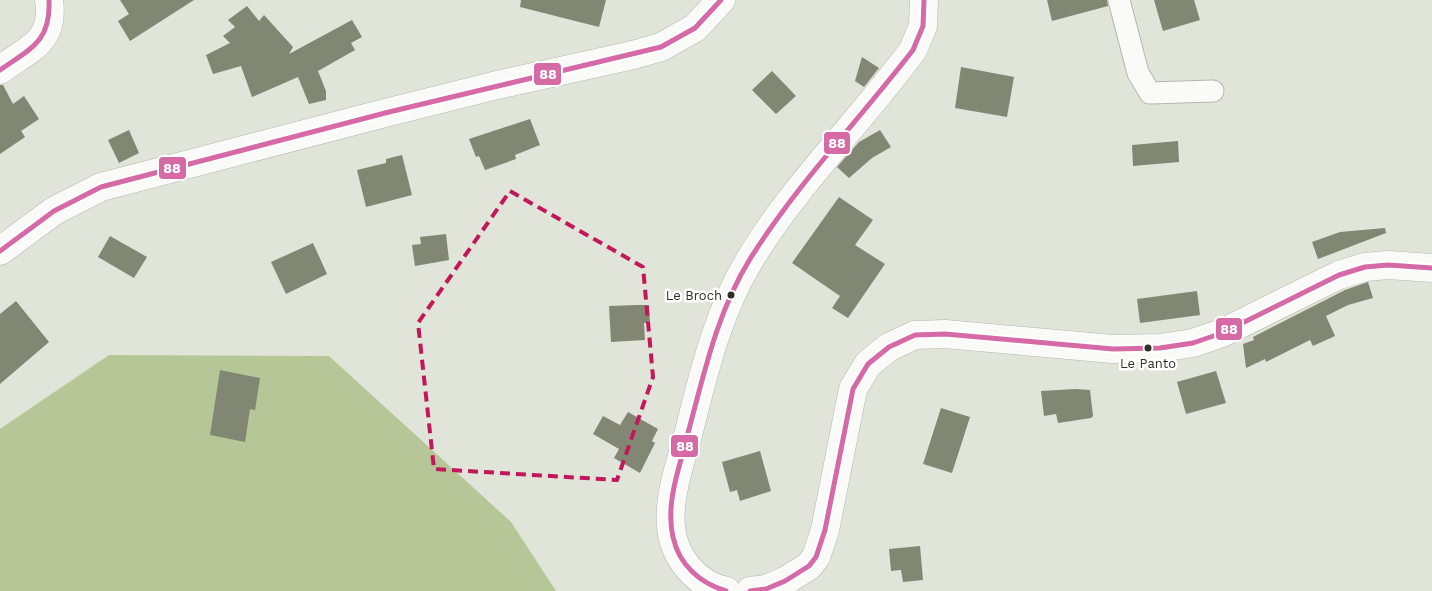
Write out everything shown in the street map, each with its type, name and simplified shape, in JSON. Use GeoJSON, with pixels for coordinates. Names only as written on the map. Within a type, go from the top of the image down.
{"type":"FeatureCollection","features":[{"type":"Feature","properties":{"kind":"street"},"geometry":{"type":"LineString","coordinates":[[0,70],[40,43],[49,26],[49,0]]}},
{"type":"Feature","properties":{"kind":"street"},"geometry":{"type":"LineString","coordinates":[[726,591],[718,589],[694,576],[674,544],[671,527],[672,506],[679,467],[717,331],[730,297],[748,262],[772,226],[913,50],[923,26],[924,0]]}},
{"type":"Feature","properties":{"kind":"street"},"geometry":{"type":"LineString","coordinates":[[1120,0],[1138,73],[1150,93],[1212,91]]}},
{"type":"Feature","properties":{"kind":"street"},"geometry":{"type":"LineString","coordinates":[[0,251],[54,211],[101,187],[398,109],[661,47],[695,28],[713,3]]}},
{"type":"Feature","properties":{"kind":"street"},"geometry":{"type":"LineString","coordinates":[[750,591],[766,589],[785,581],[803,570],[816,557],[825,530],[854,389],[868,364],[889,347],[915,336],[946,334],[1113,349],[1160,348],[1193,343],[1222,333],[1339,275],[1365,266],[1388,265],[1432,268]]}},
{"type":"Feature","properties":{"kind":"highlighted area"},"geometry":{"type":"Polygon","coordinates":[[[510,191],[643,267],[653,377],[617,480],[434,469],[418,323],[510,191]]]}},
{"type":"Feature","properties":{"kind":"green space"},"geometry":{"type":"Polygon","coordinates":[[[109,355],[329,356],[511,522],[556,591],[0,591],[0,429],[109,355]]]}},
{"type":"Feature","properties":{"kind":"building"},"geometry":{"type":"Polygon","coordinates":[[[120,0],[194,0],[130,41],[118,21],[129,14],[120,0]]]}},
{"type":"Feature","properties":{"kind":"building"},"geometry":{"type":"Polygon","coordinates":[[[521,0],[606,0],[599,27],[520,7],[521,0]]]}},
{"type":"Feature","properties":{"kind":"building"},"geometry":{"type":"Polygon","coordinates":[[[1047,0],[1107,0],[1108,6],[1052,21],[1047,0]]]}},
{"type":"Feature","properties":{"kind":"building"},"geometry":{"type":"Polygon","coordinates":[[[1154,0],[1194,0],[1200,20],[1163,31],[1154,0]]]}},
{"type":"Feature","properties":{"kind":"building"},"geometry":{"type":"Polygon","coordinates":[[[247,6],[259,21],[264,15],[293,47],[289,54],[352,20],[362,37],[351,43],[355,50],[318,71],[326,91],[326,100],[309,104],[298,77],[252,97],[241,66],[213,74],[206,55],[230,43],[223,36],[235,27],[228,20],[247,6]]]}},
{"type":"Feature","properties":{"kind":"building"},"geometry":{"type":"Polygon","coordinates":[[[862,57],[879,68],[864,87],[855,81],[862,57]]]}},
{"type":"Feature","properties":{"kind":"building"},"geometry":{"type":"Polygon","coordinates":[[[961,67],[1014,77],[1007,117],[955,108],[961,67]]]}},
{"type":"Feature","properties":{"kind":"building"},"geometry":{"type":"Polygon","coordinates":[[[772,71],[796,96],[776,114],[752,90],[772,71]]]}},
{"type":"Feature","properties":{"kind":"building"},"geometry":{"type":"Polygon","coordinates":[[[0,85],[3,85],[13,104],[24,96],[39,119],[21,131],[25,137],[0,154],[0,85]]]}},
{"type":"Feature","properties":{"kind":"building"},"geometry":{"type":"Polygon","coordinates":[[[530,119],[540,145],[515,155],[516,159],[485,170],[479,156],[476,157],[469,139],[530,119]]]}},
{"type":"Feature","properties":{"kind":"building"},"geometry":{"type":"Polygon","coordinates":[[[129,130],[139,153],[119,163],[108,140],[129,130]]]}},
{"type":"Feature","properties":{"kind":"building"},"geometry":{"type":"Polygon","coordinates":[[[880,130],[891,147],[872,158],[849,178],[837,167],[859,142],[880,130]]]}},
{"type":"Feature","properties":{"kind":"building"},"geometry":{"type":"Polygon","coordinates":[[[1178,141],[1179,162],[1133,166],[1132,145],[1178,141]]]}},
{"type":"Feature","properties":{"kind":"building"},"geometry":{"type":"Polygon","coordinates":[[[402,155],[412,195],[366,207],[357,170],[386,163],[386,159],[402,155]]]}},
{"type":"Feature","properties":{"kind":"building"},"geometry":{"type":"Polygon","coordinates":[[[839,197],[873,220],[855,245],[885,264],[848,318],[832,308],[840,296],[792,263],[839,197]]]}},
{"type":"Feature","properties":{"kind":"building"},"geometry":{"type":"Polygon","coordinates":[[[1385,228],[1386,233],[1318,259],[1312,242],[1340,232],[1385,228]]]}},
{"type":"Feature","properties":{"kind":"building"},"geometry":{"type":"Polygon","coordinates":[[[446,234],[449,260],[415,266],[412,245],[421,244],[420,237],[446,234]]]}},
{"type":"Feature","properties":{"kind":"building"},"geometry":{"type":"Polygon","coordinates":[[[110,236],[147,257],[134,278],[98,257],[110,236]]]}},
{"type":"Feature","properties":{"kind":"building"},"geometry":{"type":"Polygon","coordinates":[[[313,243],[327,274],[286,294],[271,262],[313,243]]]}},
{"type":"Feature","properties":{"kind":"building"},"geometry":{"type":"Polygon","coordinates":[[[1368,282],[1373,298],[1348,305],[1326,316],[1335,336],[1313,346],[1310,340],[1266,362],[1265,359],[1246,368],[1243,344],[1254,340],[1253,337],[1345,290],[1368,282]]]}},
{"type":"Feature","properties":{"kind":"building"},"geometry":{"type":"Polygon","coordinates":[[[1197,291],[1200,315],[1140,323],[1137,299],[1197,291]]]}},
{"type":"Feature","properties":{"kind":"building"},"geometry":{"type":"Polygon","coordinates":[[[16,301],[49,342],[0,384],[0,314],[16,301]]]}},
{"type":"Feature","properties":{"kind":"building"},"geometry":{"type":"Polygon","coordinates":[[[649,305],[650,323],[644,323],[645,340],[611,342],[609,306],[649,305]]]}},
{"type":"Feature","properties":{"kind":"building"},"geometry":{"type":"Polygon","coordinates":[[[220,370],[260,378],[255,410],[250,409],[245,442],[210,435],[220,370]]]}},
{"type":"Feature","properties":{"kind":"building"},"geometry":{"type":"Polygon","coordinates":[[[1216,371],[1226,403],[1186,414],[1177,382],[1216,371]]]}},
{"type":"Feature","properties":{"kind":"building"},"geometry":{"type":"Polygon","coordinates":[[[1090,390],[1093,416],[1091,418],[1058,423],[1056,414],[1044,416],[1041,391],[1090,390]]]}},
{"type":"Feature","properties":{"kind":"building"},"geometry":{"type":"Polygon","coordinates":[[[941,408],[970,417],[952,473],[923,464],[941,408]]]}},
{"type":"Feature","properties":{"kind":"building"},"geometry":{"type":"Polygon","coordinates":[[[628,412],[658,429],[652,441],[655,443],[640,473],[614,458],[619,449],[593,434],[603,416],[620,425],[628,412]]]}},
{"type":"Feature","properties":{"kind":"building"},"geometry":{"type":"Polygon","coordinates":[[[760,451],[771,491],[740,501],[737,490],[730,492],[722,462],[760,451]]]}},
{"type":"Feature","properties":{"kind":"building"},"geometry":{"type":"Polygon","coordinates":[[[920,546],[923,580],[903,582],[901,570],[891,571],[889,549],[920,546]]]}},
{"type":"Feature","properties":{"kind":"transit line","name":"88"},"geometry":{"type":"LineString","coordinates":[[0,70],[29,50],[42,35],[49,14],[49,0]]}},
{"type":"Feature","properties":{"kind":"transit line","name":"88"},"geometry":{"type":"LineString","coordinates":[[0,251],[54,211],[101,187],[389,112],[661,47],[695,28],[721,0]]}},
{"type":"Feature","properties":{"kind":"transit line","name":"88"},"geometry":{"type":"LineString","coordinates":[[726,591],[699,578],[692,572],[676,547],[671,524],[674,485],[720,322],[739,279],[768,231],[808,178],[913,50],[923,26],[924,0]]}},
{"type":"Feature","properties":{"kind":"transit line","name":"88"},"geometry":{"type":"LineString","coordinates":[[750,591],[766,589],[785,581],[809,566],[816,557],[825,530],[853,389],[868,364],[889,347],[915,335],[945,334],[1113,349],[1160,348],[1193,343],[1222,333],[1339,275],[1365,267],[1388,265],[1432,268]]}},
{"type":"Feature","properties":{"kind":"place","name":"Le Broch"},"geometry":{"type":"Point","coordinates":[731,295]}},
{"type":"Feature","properties":{"kind":"place","name":"Le Panto"},"geometry":{"type":"Point","coordinates":[1148,348]}}]}
